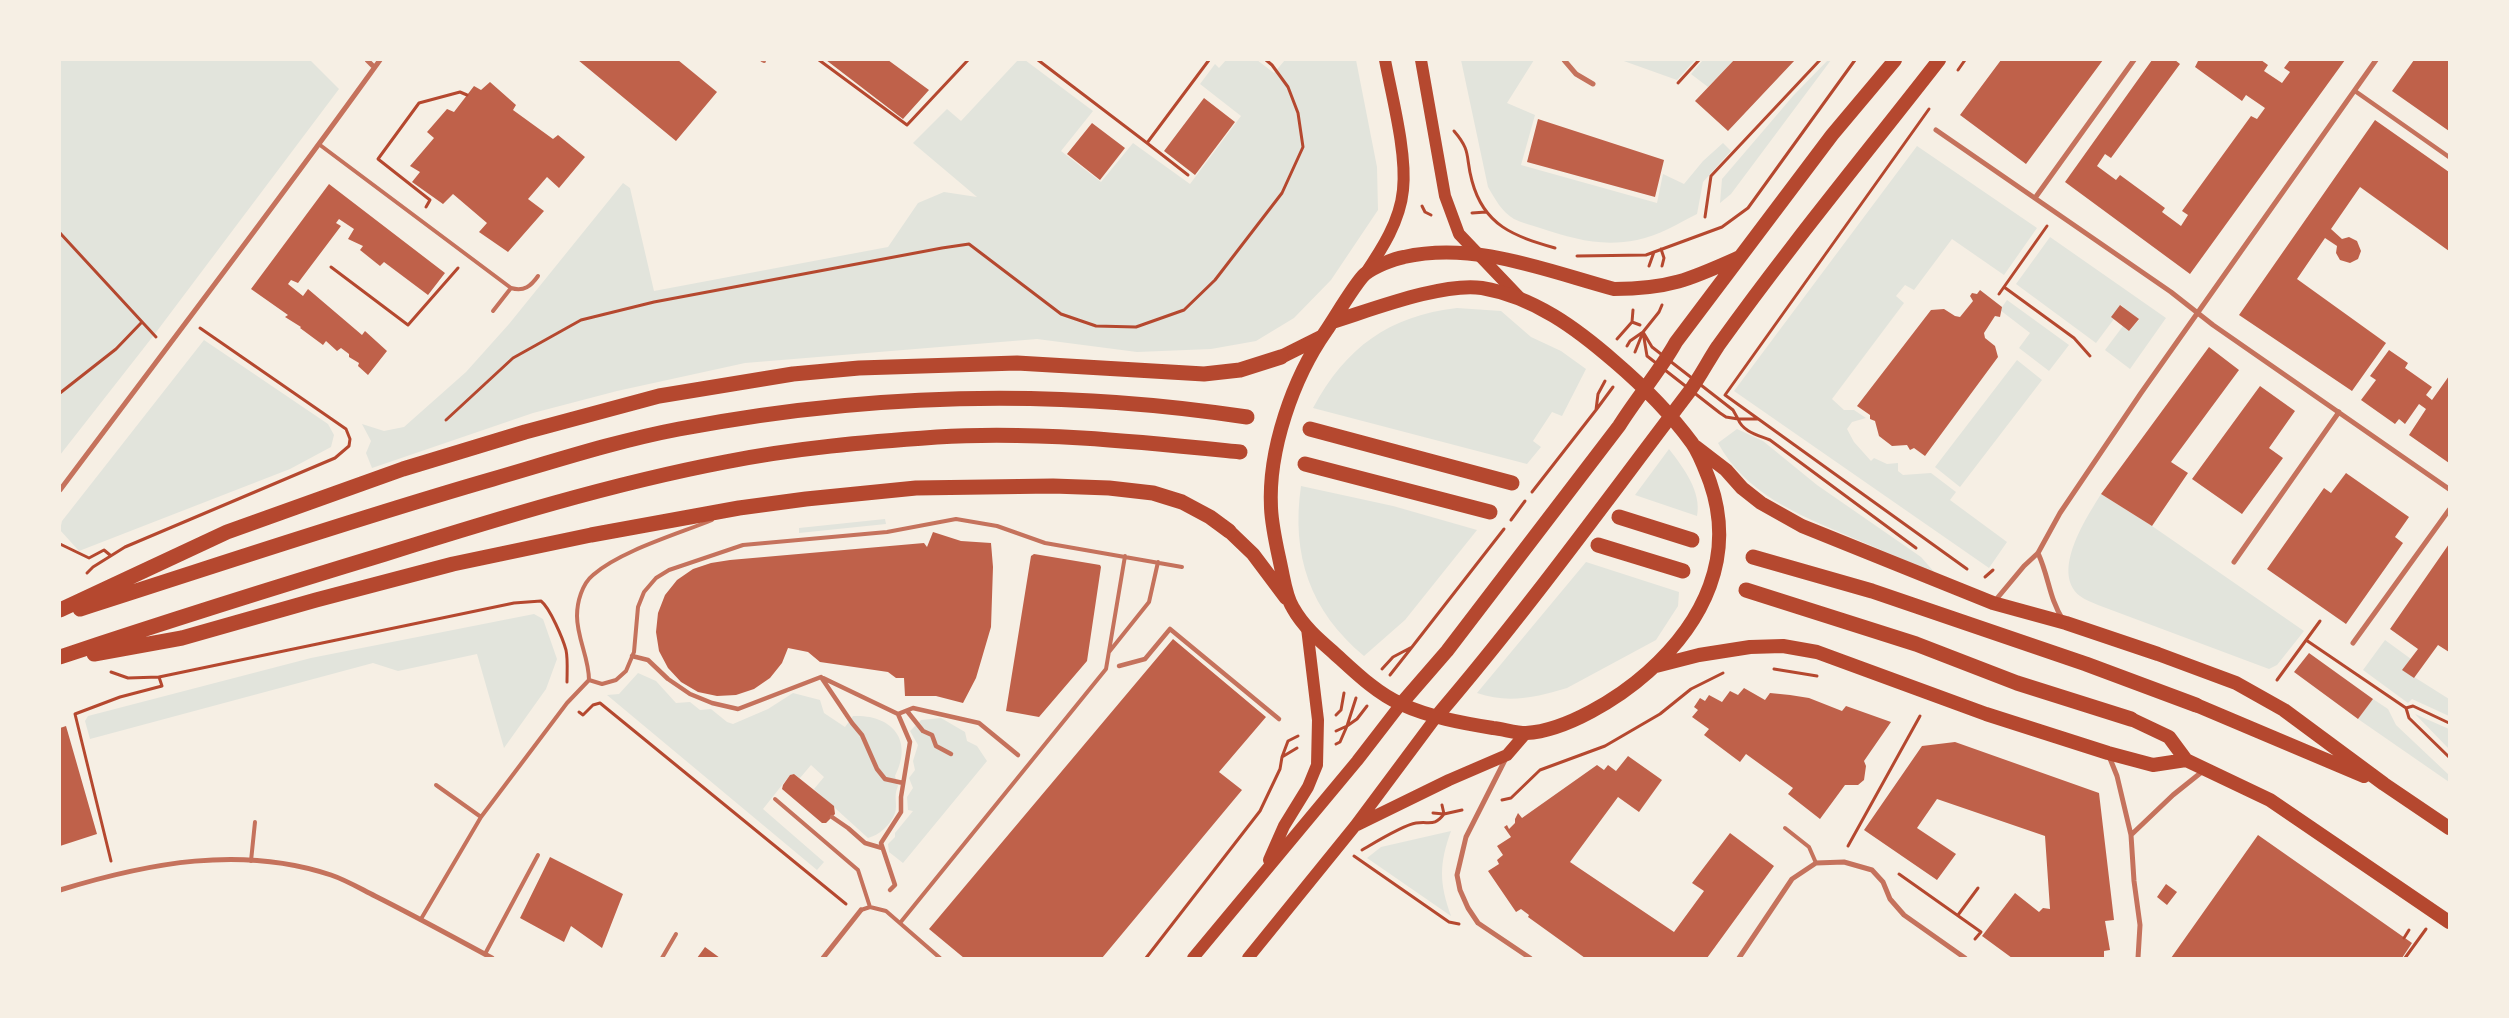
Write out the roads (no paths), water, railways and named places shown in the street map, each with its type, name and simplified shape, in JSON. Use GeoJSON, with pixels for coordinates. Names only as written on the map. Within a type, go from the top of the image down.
{"type":"FeatureCollection","features":[{"type":"Feature","properties":{"kind":"highway"},"geometry":{"type":"LineString","coordinates":[[1401,704],[1447,651],[1619,426],[1644,387],[1832,135],[1894,60]]}},
{"type":"Feature","properties":{"kind":"highway"},"geometry":{"type":"LineString","coordinates":[[1437,716],[1478,669],[1563,560],[1668,416],[1690,391],[1717,348],[1777,267],[1939,60]]}},
{"type":"Feature","properties":{"kind":"highway"},"geometry":{"type":"LineString","coordinates":[[1290,605],[1274,530],[1272,485],[1289,402],[1298,377],[1322,336],[1366,274],[1400,258],[1430,253],[1478,254],[1614,289],[1663,287],[1685,282],[1740,257]]}},
{"type":"Feature","properties":{"kind":"highway"},"geometry":{"type":"LineString","coordinates":[[1332,322],[1455,288],[1477,287],[1521,299],[1542,308],[1577,330],[1644,387],[1694,445],[1726,470],[1742,488],[1781,515],[1899,566],[1993,603],[2066,623],[2158,654],[2236,684],[2284,710],[2384,784],[2449,828]]}},
{"type":"Feature","properties":{"kind":"highway"},"geometry":{"type":"LineString","coordinates":[[60,610],[227,532],[403,469],[524,432],[659,396],[793,374],[859,368],[1017,363],[1204,374],[1240,370],[1281,357],[1322,336]]}},
{"type":"Feature","properties":{"kind":"highway"},"geometry":{"type":"LineString","coordinates":[[60,616],[286,542],[477,483],[611,445],[716,423],[856,404],[970,398],[1083,399],[1170,406],[1247,417]]}},
{"type":"Feature","properties":{"kind":"highway"},"geometry":{"type":"LineString","coordinates":[[1310,429],[1512,483]]}},
{"type":"Feature","properties":{"kind":"highway"},"geometry":{"type":"LineString","coordinates":[[60,658],[171,620],[458,531],[648,478],[728,461],[834,446],[975,436],[1078,438],[1240,452]]}},
{"type":"Feature","properties":{"kind":"highway"},"geometry":{"type":"LineString","coordinates":[[60,658],[182,638],[453,564],[591,535],[739,508],[916,488],[1053,486],[1109,488],[1153,493],[1182,502],[1210,517],[1229,531],[1253,554],[1307,628],[1368,683],[1401,704],[1437,716],[1526,733],[1557,726],[1611,701],[1654,666],[1683,634],[1703,603],[1713,580],[1718,561],[1720,525],[1717,501],[1694,445]]}},
{"type":"Feature","properties":{"kind":"highway"},"geometry":{"type":"LineString","coordinates":[[1304,464],[1490,512]]}},
{"type":"Feature","properties":{"kind":"highway"},"geometry":{"type":"LineString","coordinates":[[1619,517],[1692,540]]}},
{"type":"Feature","properties":{"kind":"highway"},"geometry":{"type":"LineString","coordinates":[[1598,545],[1683,571]]}},
{"type":"Feature","properties":{"kind":"highway"},"geometry":{"type":"LineString","coordinates":[[1752,557],[1872,591],[2094,667],[2196,705],[2384,784]]}},
{"type":"Feature","properties":{"kind":"highway"},"geometry":{"type":"LineString","coordinates":[[1746,590],[1916,644],[2017,683],[2131,719],[2169,737],[2186,760],[2270,800],[2449,922]]}},
{"type":"Feature","properties":{"kind":"highway"},"geometry":{"type":"LineString","coordinates":[[1654,666],[1699,655],[1750,646],[1783,646],[1817,652],[1986,714],[2108,753],[2153,765],[2186,760]]}},
{"type":"Feature","properties":{"kind":"main road"},"geometry":{"type":"LineString","coordinates":[[1366,274],[1383,248],[1390,233],[1403,190],[1401,154],[1385,60]]}},
{"type":"Feature","properties":{"kind":"main road"},"geometry":{"type":"LineString","coordinates":[[1420,60],[1446,196],[1459,234],[1521,299]]}},
{"type":"Feature","properties":{"kind":"main road"},"geometry":{"type":"LineString","coordinates":[[1264,871],[1284,826],[1308,787],[1316,765],[1318,720],[1307,628]]}},
{"type":"Feature","properties":{"kind":"main road"},"geometry":{"type":"LineString","coordinates":[[1194,958],[1264,871],[1357,762],[1401,704]]}},
{"type":"Feature","properties":{"kind":"main road"},"geometry":{"type":"LineString","coordinates":[[1248,958],[1355,826],[1437,716]]}},
{"type":"Feature","properties":{"kind":"main road"},"geometry":{"type":"LineString","coordinates":[[1355,826],[1449,780],[1507,755],[1526,733]]}},
{"type":"Feature","properties":{"kind":"street"},"geometry":{"type":"LineString","coordinates":[[367,60],[374,68]]}},
{"type":"Feature","properties":{"kind":"street"},"geometry":{"type":"LineString","coordinates":[[60,490],[165,348],[320,145],[380,60]]}},
{"type":"Feature","properties":{"kind":"street"},"geometry":{"type":"LineString","coordinates":[[1564,60],[1576,74],[1593,84]]}},
{"type":"Feature","properties":{"kind":"street"},"geometry":{"type":"LineString","coordinates":[[2035,198],[2134,60]]}},
{"type":"Feature","properties":{"kind":"street"},"geometry":{"type":"LineString","coordinates":[[1993,603],[2024,566],[2038,553],[2060,512],[2197,313],[2376,60]]}},
{"type":"Feature","properties":{"kind":"street"},"geometry":{"type":"LineString","coordinates":[[2355,91],[2449,157]]}},
{"type":"Feature","properties":{"kind":"street"},"geometry":{"type":"LineString","coordinates":[[1936,130],[2171,292],[2197,313],[2449,489]]}},
{"type":"Feature","properties":{"kind":"street"},"geometry":{"type":"LineString","coordinates":[[2234,562],[2339,412]]}},
{"type":"Feature","properties":{"kind":"street"},"geometry":{"type":"LineString","coordinates":[[2353,643],[2449,510]]}},
{"type":"Feature","properties":{"kind":"street"},"geometry":{"type":"LineString","coordinates":[[2038,553],[2045,568],[2054,605],[2066,623]]}},
{"type":"Feature","properties":{"kind":"street"},"geometry":{"type":"LineString","coordinates":[[1119,666],[1145,660],[1170,629],[1279,719]]}},
{"type":"Feature","properties":{"kind":"street"},"geometry":{"type":"LineString","coordinates":[[632,656],[648,660],[668,679],[690,694],[712,703],[738,709],[821,677],[898,714],[910,742],[903,783],[901,812],[881,844],[894,885],[890,890]]}},
{"type":"Feature","properties":{"kind":"street"},"geometry":{"type":"LineString","coordinates":[[821,677],[852,724],[862,735],[877,770],[885,779],[903,783]]}},
{"type":"Feature","properties":{"kind":"street"},"geometry":{"type":"LineString","coordinates":[[898,714],[913,708],[979,723],[1018,755]]}},
{"type":"Feature","properties":{"kind":"street"},"geometry":{"type":"LineString","coordinates":[[907,711],[923,731],[932,735],[936,746],[951,754]]}},
{"type":"Feature","properties":{"kind":"street"},"geometry":{"type":"LineString","coordinates":[[2108,753],[2117,776],[2131,835],[2134,886],[2140,925],[2138,958]]}},
{"type":"Feature","properties":{"kind":"street"},"geometry":{"type":"LineString","coordinates":[[1507,755],[1466,836],[1457,875],[1464,899],[1478,923],[1530,958]]}},
{"type":"Feature","properties":{"kind":"street"},"geometry":{"type":"LineString","coordinates":[[2131,835],[2173,795],[2206,769]]}},
{"type":"Feature","properties":{"kind":"street"},"geometry":{"type":"LineString","coordinates":[[832,818],[848,828],[865,843],[882,848]]}},
{"type":"Feature","properties":{"kind":"street"},"geometry":{"type":"LineString","coordinates":[[60,890],[163,864],[207,859],[251,860],[292,865],[332,875],[421,919],[492,958]]}},
{"type":"Feature","properties":{"kind":"street"},"geometry":{"type":"LineString","coordinates":[[1739,958],[1792,879],[1816,863],[1844,862],[1872,870],[1883,882],[1890,898],[1904,915],[1965,958]]}},
{"type":"Feature","properties":{"kind":"street"},"geometry":{"type":"LineString","coordinates":[[822,958],[861,910]]}},
{"type":"Feature","properties":{"kind":"lane"},"geometry":{"type":"LineString","coordinates":[[320,145],[511,288],[518,290],[526,288],[538,276]]}},
{"type":"Feature","properties":{"kind":"lane"},"geometry":{"type":"LineString","coordinates":[[492,311],[511,288]]}},
{"type":"Feature","properties":{"kind":"lane"},"geometry":{"type":"LineString","coordinates":[[421,919],[481,817],[567,703],[589,680],[589,670],[578,628],[577,615],[584,586],[594,574],[621,557],[739,508]]}},
{"type":"Feature","properties":{"kind":"lane"},"geometry":{"type":"LineString","coordinates":[[589,680],[602,684],[616,680],[626,671],[632,656],[638,606],[644,592],[656,578],[669,570],[743,545],[888,532],[956,519],[997,526],[1045,543],[1182,567]]}},
{"type":"Feature","properties":{"kind":"lane"},"geometry":{"type":"LineString","coordinates":[[900,923],[1106,670],[1125,556]]}},
{"type":"Feature","properties":{"kind":"lane"},"geometry":{"type":"LineString","coordinates":[[1109,653],[1149,602],[1158,562]]}},
{"type":"Feature","properties":{"kind":"lane"},"geometry":{"type":"LineString","coordinates":[[436,785],[481,817]]}},
{"type":"Feature","properties":{"kind":"lane"},"geometry":{"type":"LineString","coordinates":[[774,799],[858,870],[870,906]]}},
{"type":"Feature","properties":{"kind":"lane"},"geometry":{"type":"LineString","coordinates":[[251,860],[255,822]]}},
{"type":"Feature","properties":{"kind":"lane"},"geometry":{"type":"LineString","coordinates":[[1785,828],[1809,847],[1816,863]]}},
{"type":"Feature","properties":{"kind":"lane"},"geometry":{"type":"LineString","coordinates":[[485,954],[538,855]]}},
{"type":"Feature","properties":{"kind":"lane"},"geometry":{"type":"LineString","coordinates":[[861,910],[870,906],[886,911],[940,958]]}},
{"type":"Feature","properties":{"kind":"lane"},"geometry":{"type":"LineString","coordinates":[[662,958],[676,934]]}}]}
